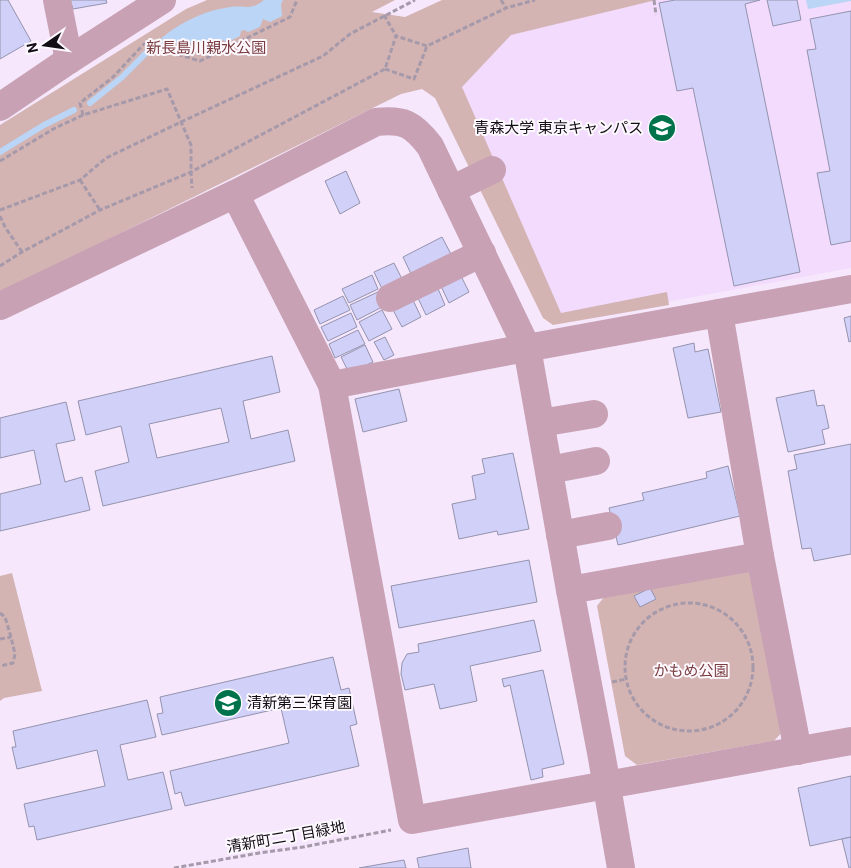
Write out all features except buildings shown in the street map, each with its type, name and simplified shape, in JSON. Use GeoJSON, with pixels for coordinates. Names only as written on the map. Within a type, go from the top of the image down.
{"type":"FeatureCollection","features":[{"type":"Feature","properties":{"kind":"street"},"geometry":{"type":"LineString","coordinates":[[57,0],[69,60]]}},
{"type":"Feature","properties":{"kind":"street"},"geometry":{"type":"LineString","coordinates":[[0,106],[162,0]]}},
{"type":"Feature","properties":{"kind":"street"},"geometry":{"type":"LineString","coordinates":[[0,306],[235,194],[376,122],[406,123],[420,133],[430,146],[527,348],[621,868]]}},
{"type":"Feature","properties":{"kind":"street"},"geometry":{"type":"LineString","coordinates":[[451,190],[492,170]]}},
{"type":"Feature","properties":{"kind":"street"},"geometry":{"type":"LineString","coordinates":[[235,194],[332,385],[412,820],[851,741]]}},
{"type":"Feature","properties":{"kind":"street"},"geometry":{"type":"LineString","coordinates":[[390,298],[482,253]]}},
{"type":"Feature","properties":{"kind":"street"},"geometry":{"type":"LineString","coordinates":[[332,385],[851,289]]}},
{"type":"Feature","properties":{"kind":"street"},"geometry":{"type":"LineString","coordinates":[[719,312],[760,556],[798,751]]}},
{"type":"Feature","properties":{"kind":"street"},"geometry":{"type":"LineString","coordinates":[[540,423],[594,414]]}},
{"type":"Feature","properties":{"kind":"street"},"geometry":{"type":"LineString","coordinates":[[549,470],[596,461]]}},
{"type":"Feature","properties":{"kind":"street"},"geometry":{"type":"LineString","coordinates":[[560,535],[608,526]]}},
{"type":"Feature","properties":{"kind":"street"},"geometry":{"type":"LineString","coordinates":[[570,590],[760,556]]}},
{"type":"Feature","properties":{"kind":"path"},"geometry":{"type":"LineString","coordinates":[[83,115],[80,103],[113,77],[144,44],[200,61],[290,17],[297,0]]}},
{"type":"Feature","properties":{"kind":"path"},"geometry":{"type":"LineString","coordinates":[[0,210],[80,180],[106,158],[323,56],[350,34],[415,0]]}},
{"type":"Feature","properties":{"kind":"path"},"geometry":{"type":"LineString","coordinates":[[501,0],[506,8]]}},
{"type":"Feature","properties":{"kind":"path"},"geometry":{"type":"LineString","coordinates":[[385,69],[414,79],[428,46],[506,8],[535,0]]}},
{"type":"Feature","properties":{"kind":"path"},"geometry":{"type":"LineString","coordinates":[[654,0],[656,15]]}},
{"type":"Feature","properties":{"kind":"path"},"geometry":{"type":"LineString","coordinates":[[384,16],[396,36],[428,46]]}},
{"type":"Feature","properties":{"kind":"path"},"geometry":{"type":"LineString","coordinates":[[0,266],[100,210],[190,172],[385,69],[396,36]]}},
{"type":"Feature","properties":{"kind":"path"},"geometry":{"type":"LineString","coordinates":[[0,161],[56,128],[83,115],[167,89],[180,122],[192,145],[190,172],[193,195]]}},
{"type":"Feature","properties":{"kind":"path"},"geometry":{"type":"LineString","coordinates":[[80,180],[100,210]]}},
{"type":"Feature","properties":{"kind":"path"},"geometry":{"type":"LineString","coordinates":[[0,216],[5,228],[22,252]]}},
{"type":"Feature","properties":{"kind":"path"},"geometry":{"type":"LineString","coordinates":[[0,233],[5,228]]}},
{"type":"Feature","properties":{"kind":"path"},"geometry":{"type":"LineString","coordinates":[[694,602],[713,606],[730,616],[744,631],[752,649],[754,669],[752,686],[744,701],[734,714],[726,720],[703,730],[686,731],[670,728],[654,721],[641,710],[632,696],[626,680],[625,660],[630,640],[640,624],[656,611],[674,603],[694,602]]}},
{"type":"Feature","properties":{"kind":"path"},"geometry":{"type":"LineString","coordinates":[[0,613],[5,617],[15,654],[13,663],[0,666]]}},
{"type":"Feature","properties":{"kind":"path"},"geometry":{"type":"LineString","coordinates":[[0,639],[11,637]]}},
{"type":"Feature","properties":{"kind":"path"},"geometry":{"type":"LineString","coordinates":[[606,684],[626,680]]}},
{"type":"Feature","properties":{"kind":"path","name":"清新町二丁目緑地"},"geometry":{"type":"LineString","coordinates":[[174,868],[259,853],[303,848],[392,830]]}},
{"type":"Feature","properties":{"kind":"shaded area","name":"青森大学 東京キャンパス"},"geometry":{"type":"Polygon","coordinates":[[[649,0],[851,0],[851,268],[559,322],[455,86],[511,29],[649,0]]]}},
{"type":"Feature","properties":{"kind":"green space","name":"新長島川親水公園"},"geometry":{"type":"Polygon","coordinates":[[[207,0],[395,0],[372,12],[405,17],[442,0],[656,0],[511,35],[462,87],[561,313],[667,292],[669,305],[553,325],[543,318],[435,98],[422,89],[401,94],[0,293],[0,125],[186,9],[207,0]]]}},
{"type":"Feature","properties":{"kind":"green space","name":"かもめ公園"},"geometry":{"type":"Polygon","coordinates":[[[743,568],[756,576],[783,731],[774,741],[637,765],[625,756],[597,606],[607,593],[743,568]]]}},
{"type":"Feature","properties":{"kind":"green space"},"geometry":{"type":"Polygon","coordinates":[[[12,573],[42,691],[4,698],[0,701],[0,576],[12,573]]]}},
{"type":"Feature","properties":{"kind":"water"},"geometry":{"type":"Polygon","coordinates":[[[264,0],[283,0],[281,4],[282,16],[270,22],[263,19],[260,27],[248,32],[245,30],[241,31],[240,36],[228,42],[222,40],[209,46],[187,43],[161,45],[157,42],[173,29],[211,11],[231,7],[252,7],[264,0]]]}},
{"type":"Feature","properties":{"kind":"water"},"geometry":{"type":"Polygon","coordinates":[[[806,0],[851,0],[851,1],[808,9],[806,0]]]}},
{"type":"Feature","properties":{"kind":"waterway"},"geometry":{"type":"LineString","coordinates":[[90,103],[121,78],[149,50]]}},
{"type":"Feature","properties":{"kind":"waterway"},"geometry":{"type":"LineString","coordinates":[[0,152],[44,125],[74,110]]}},
{"type":"Feature","properties":{"kind":"place","name":"青森大学 東京キャンパス"},"geometry":{"type":"Point","coordinates":[662,128]}},
{"type":"Feature","properties":{"kind":"place","name":"清新第三保育園"},"geometry":{"type":"Point","coordinates":[228,703]}}]}
